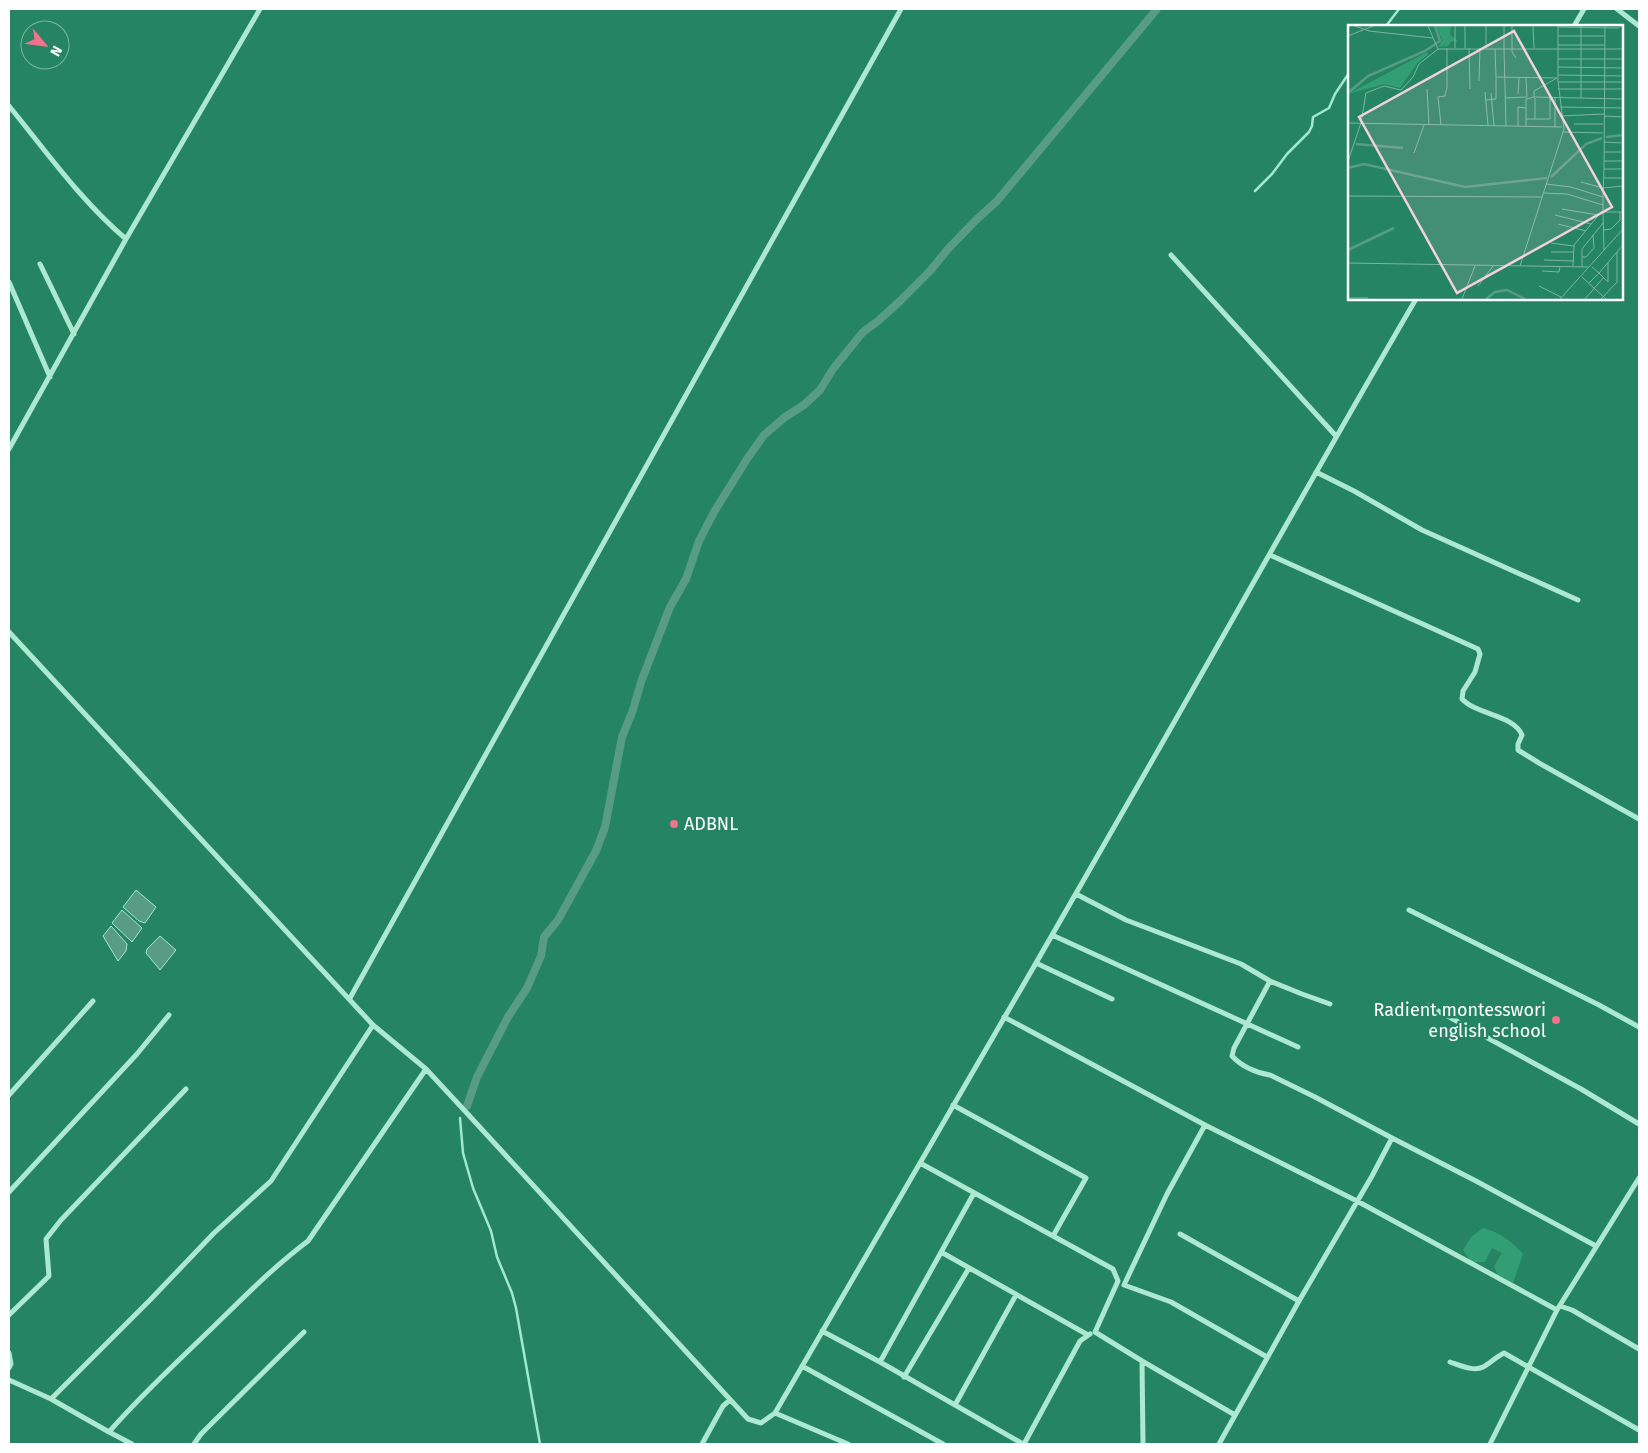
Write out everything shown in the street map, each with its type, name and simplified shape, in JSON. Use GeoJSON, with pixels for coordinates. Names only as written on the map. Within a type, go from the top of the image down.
{"type":"FeatureCollection","features":[{"type":"Feature","properties":{"kind":"street"},"geometry":{"type":"LineString","coordinates":[[9,449],[126,239],[260,9]]}},
{"type":"Feature","properties":{"kind":"street"},"geometry":{"type":"LineString","coordinates":[[350,998],[901,9]]}},
{"type":"Feature","properties":{"kind":"street"},"geometry":{"type":"LineString","coordinates":[[1575,25],[1584,9]]}},
{"type":"Feature","properties":{"kind":"street"},"geometry":{"type":"LineString","coordinates":[[1617,9],[1639,26]]}},
{"type":"Feature","properties":{"kind":"street"},"geometry":{"type":"LineString","coordinates":[[9,106],[84,196],[126,239]]}},
{"type":"Feature","properties":{"kind":"street"},"geometry":{"type":"LineString","coordinates":[[1171,255],[1336,436]]}},
{"type":"Feature","properties":{"kind":"street"},"geometry":{"type":"LineString","coordinates":[[40,264],[74,334]]}},
{"type":"Feature","properties":{"kind":"street"},"geometry":{"type":"LineString","coordinates":[[9,282],[50,377]]}},
{"type":"Feature","properties":{"kind":"street"},"geometry":{"type":"LineString","coordinates":[[9,632],[373,1025],[426,1069],[730,1400],[748,1419],[761,1423],[775,1413],[1076,894],[1415,300]]}},
{"type":"Feature","properties":{"kind":"street"},"geometry":{"type":"LineString","coordinates":[[1316,472],[1354,491],[1422,530],[1578,600]]}},
{"type":"Feature","properties":{"kind":"street"},"geometry":{"type":"LineString","coordinates":[[1270,555],[1478,649],[1480,654],[1475,672],[1463,691],[1462,699],[1469,706],[1514,724],[1522,735],[1518,744],[1518,750],[1639,820]]}},
{"type":"Feature","properties":{"kind":"street"},"geometry":{"type":"LineString","coordinates":[[1076,894],[1126,920],[1241,964],[1270,981],[1330,1004]]}},
{"type":"Feature","properties":{"kind":"street"},"geometry":{"type":"LineString","coordinates":[[1409,910],[1591,1000],[1639,1027]]}},
{"type":"Feature","properties":{"kind":"street"},"geometry":{"type":"LineString","coordinates":[[1052,935],[1298,1047]]}},
{"type":"Feature","properties":{"kind":"street"},"geometry":{"type":"LineString","coordinates":[[1036,963],[1112,999]]}},
{"type":"Feature","properties":{"kind":"street"},"geometry":{"type":"LineString","coordinates":[[1270,981],[1234,1048],[1232,1056],[1238,1063],[1262,1074],[1270,1075],[1315,1097],[1596,1246]]}},
{"type":"Feature","properties":{"kind":"street"},"geometry":{"type":"LineString","coordinates":[[9,1095],[92,1001]]}},
{"type":"Feature","properties":{"kind":"street"},"geometry":{"type":"LineString","coordinates":[[1429,1006],[1581,1089],[1639,1124]]}},
{"type":"Feature","properties":{"kind":"street"},"geometry":{"type":"LineString","coordinates":[[9,1192],[137,1054],[169,1015]]}},
{"type":"Feature","properties":{"kind":"street"},"geometry":{"type":"LineString","coordinates":[[1004,1017],[1205,1125],[1357,1201],[1558,1308],[1572,1310],[1639,1349]]}},
{"type":"Feature","properties":{"kind":"street"},"geometry":{"type":"LineString","coordinates":[[51,1400],[214,1233],[271,1181],[373,1025]]}},
{"type":"Feature","properties":{"kind":"street"},"geometry":{"type":"LineString","coordinates":[[109,1432],[132,1406],[259,1282],[308,1240],[426,1069]]}},
{"type":"Feature","properties":{"kind":"street"},"geometry":{"type":"LineString","coordinates":[[9,1315],[49,1276],[46,1239],[56,1226],[186,1089]]}},
{"type":"Feature","properties":{"kind":"street"},"geometry":{"type":"LineString","coordinates":[[953,1105],[1086,1178],[1052,1236]]}},
{"type":"Feature","properties":{"kind":"street"},"geometry":{"type":"LineString","coordinates":[[1124,1285],[1167,1194],[1205,1125]]}},
{"type":"Feature","properties":{"kind":"street"},"geometry":{"type":"LineString","coordinates":[[1219,1444],[1392,1138]]}},
{"type":"Feature","properties":{"kind":"street"},"geometry":{"type":"LineString","coordinates":[[920,1163],[1113,1269],[1118,1281],[1124,1285],[1171,1302],[1268,1357]]}},
{"type":"Feature","properties":{"kind":"street"},"geometry":{"type":"LineString","coordinates":[[1490,1444],[1558,1308],[1596,1246],[1637,1186],[1639,1178]]}},
{"type":"Feature","properties":{"kind":"street"},"geometry":{"type":"LineString","coordinates":[[880,1362],[974,1193]]}},
{"type":"Feature","properties":{"kind":"street"},"geometry":{"type":"LineString","coordinates":[[1180,1234],[1299,1301]]}},
{"type":"Feature","properties":{"kind":"street"},"geometry":{"type":"LineString","coordinates":[[941,1252],[1088,1335]]}},
{"type":"Feature","properties":{"kind":"street"},"geometry":{"type":"LineString","coordinates":[[904,1377],[969,1268]]}},
{"type":"Feature","properties":{"kind":"street"},"geometry":{"type":"LineString","coordinates":[[822,1331],[1024,1444],[1080,1341],[1095,1332],[1118,1281]]}},
{"type":"Feature","properties":{"kind":"street"},"geometry":{"type":"LineString","coordinates":[[955,1405],[1016,1295]]}},
{"type":"Feature","properties":{"kind":"street"},"geometry":{"type":"LineString","coordinates":[[194,1444],[201,1434],[304,1332]]}},
{"type":"Feature","properties":{"kind":"street"},"geometry":{"type":"LineString","coordinates":[[1095,1332],[1236,1415]]}},
{"type":"Feature","properties":{"kind":"street"},"geometry":{"type":"LineString","coordinates":[[9,1353],[12,1364],[9,1368]]}},
{"type":"Feature","properties":{"kind":"street"},"geometry":{"type":"LineString","coordinates":[[1450,1362],[1474,1369],[1481,1368],[1504,1353],[1639,1430]]}},
{"type":"Feature","properties":{"kind":"street"},"geometry":{"type":"LineString","coordinates":[[1142,1361],[1143,1444]]}},
{"type":"Feature","properties":{"kind":"street"},"geometry":{"type":"LineString","coordinates":[[802,1366],[944,1444]]}},
{"type":"Feature","properties":{"kind":"street"},"geometry":{"type":"LineString","coordinates":[[9,1380],[51,1400],[132,1444]]}},
{"type":"Feature","properties":{"kind":"street"},"geometry":{"type":"LineString","coordinates":[[702,1444],[723,1406],[730,1400]]}},
{"type":"Feature","properties":{"kind":"street"},"geometry":{"type":"LineString","coordinates":[[775,1413],[848,1444]]}},
{"type":"Feature","properties":{"kind":"shaded area"},"geometry":{"type":"Polygon","coordinates":[[[136,890],[156,907],[145,923],[139,921],[123,907],[136,890]]]}},
{"type":"Feature","properties":{"kind":"shaded area"},"geometry":{"type":"Polygon","coordinates":[[[122,910],[142,928],[132,942],[112,923],[122,910]]]}},
{"type":"Feature","properties":{"kind":"shaded area"},"geometry":{"type":"Polygon","coordinates":[[[111,926],[127,944],[126,951],[118,961],[103,936],[111,926]]]}},
{"type":"Feature","properties":{"kind":"shaded area"},"geometry":{"type":"Polygon","coordinates":[[[160,936],[176,950],[160,970],[146,953],[147,949],[160,936]]]}},
{"type":"Feature","properties":{"kind":"shaded area"},"geometry":{"type":"Polygon","coordinates":[[[1483,1228],[1505,1238],[1523,1254],[1513,1283],[1497,1274],[1494,1266],[1502,1253],[1492,1248],[1485,1262],[1471,1262],[1463,1250],[1471,1237],[1483,1228]]]}},
{"type":"Feature","properties":{"kind":"waterway"},"geometry":{"type":"LineString","coordinates":[[467,1106],[477,1077],[508,1017],[527,988],[541,956],[544,937],[558,920],[596,851],[605,827],[622,737],[633,710],[641,682],[670,607],[686,579],[699,541],[714,512],[747,459],[764,435],[785,417],[804,405],[820,390],[833,369],[863,332],[900,301],[977,219],[997,201],[1157,9]]}},
{"type":"Feature","properties":{"kind":"waterway"},"geometry":{"type":"LineString","coordinates":[[1387,25],[1399,9]]}},
{"type":"Feature","properties":{"kind":"waterway"},"geometry":{"type":"LineString","coordinates":[[1255,191],[1309,132],[1313,117],[1329,108],[1335,94],[1348,74]]}},
{"type":"Feature","properties":{"kind":"waterway"},"geometry":{"type":"LineString","coordinates":[[460,1118],[463,1153],[473,1188],[491,1231],[497,1257],[516,1308],[540,1444]]}},
{"type":"Feature","properties":{"kind":"place","name":"ADBNL"},"geometry":{"type":"Point","coordinates":[674,824]}},
{"type":"Feature","properties":{"kind":"place","name":"Radient montesswori english school"},"geometry":{"type":"Point","coordinates":[1556,1020]}}]}
